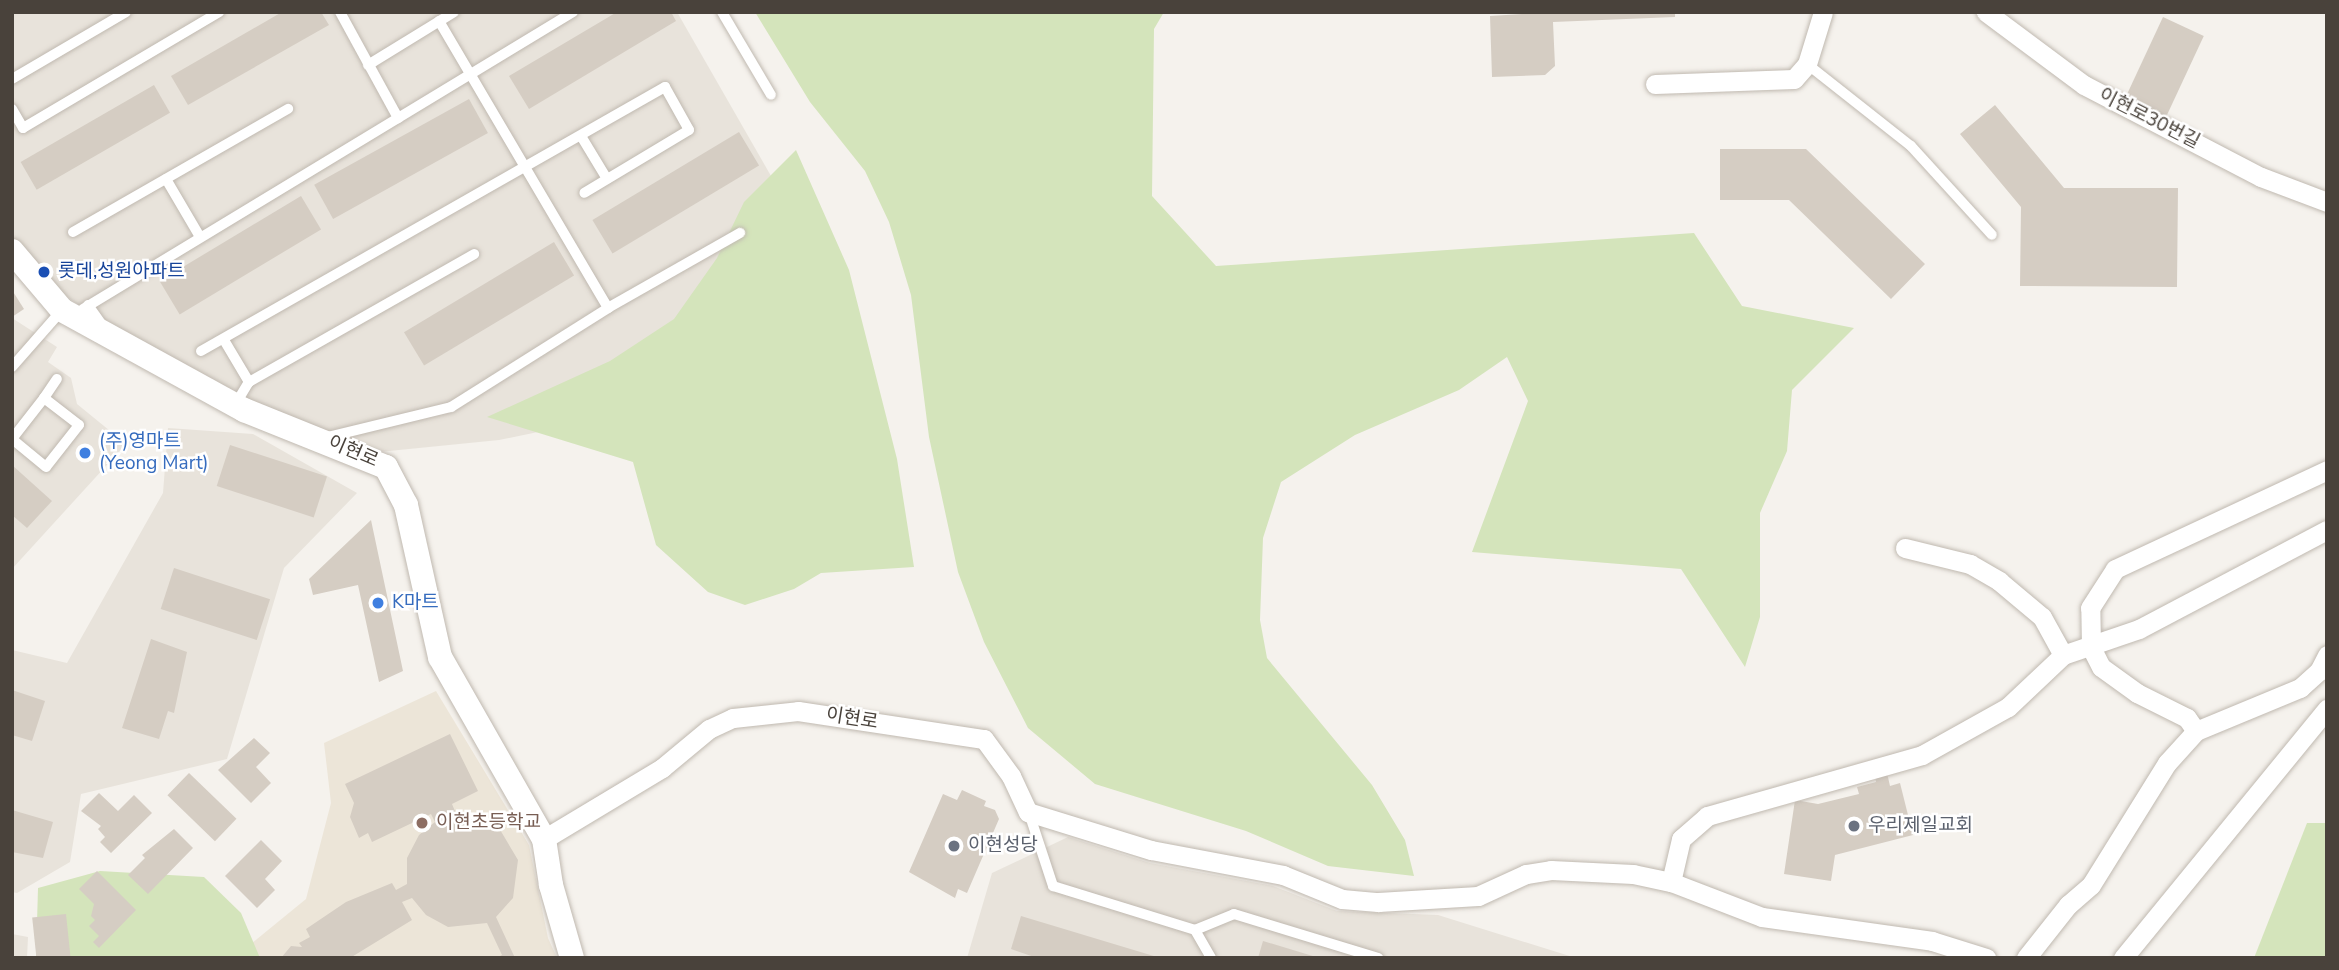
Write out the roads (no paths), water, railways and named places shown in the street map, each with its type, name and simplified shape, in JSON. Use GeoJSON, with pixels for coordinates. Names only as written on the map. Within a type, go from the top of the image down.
{"type":"FeatureCollection","features":[{"type":"Feature","properties":{"kind":"street"},"geometry":{"type":"LineString","coordinates":[[1655,84],[1794,79],[1807,64],[1823,12]]}},
{"type":"Feature","properties":{"kind":"street","name":"이현로30번길"},"geometry":{"type":"LineString","coordinates":[[1986,12],[2084,85],[2261,177],[2327,202]]}},
{"type":"Feature","properties":{"kind":"street","name":"이현로"},"geometry":{"type":"LineString","coordinates":[[12,251],[76,310],[244,410],[386,467],[406,505],[440,657],[544,839],[551,885],[572,958]]}},
{"type":"Feature","properties":{"kind":"street"},"geometry":{"type":"LineString","coordinates":[[2196,731],[2186,718],[2115,678],[2101,667],[2091,647],[2090,608],[2115,569],[2327,470]]}},
{"type":"Feature","properties":{"kind":"street"},"geometry":{"type":"LineString","coordinates":[[1671,883],[1681,839],[1707,816],[1922,755],[2008,707],[2046,667],[2063,656],[2139,629],[2327,530]]}},
{"type":"Feature","properties":{"kind":"street"},"geometry":{"type":"LineString","coordinates":[[1905,548],[1970,564],[1999,581],[2042,617],[2063,656]]}},
{"type":"Feature","properties":{"kind":"street"},"geometry":{"type":"LineString","coordinates":[[2026,958],[2068,905],[2091,885],[2167,763],[2196,731],[2300,688],[2319,671],[2327,655]]}},
{"type":"Feature","properties":{"kind":"street"},"geometry":{"type":"LineString","coordinates":[[2123,958],[2327,709]]}},
{"type":"Feature","properties":{"kind":"street","name":"이현로"},"geometry":{"type":"LineString","coordinates":[[544,839],[662,768],[709,729],[733,718],[764,712],[798,711],[984,739],[1011,776],[1028,812]]}},
{"type":"Feature","properties":{"kind":"street"},"geometry":{"type":"LineString","coordinates":[[1028,812],[1151,850],[1283,875],[1342,899],[1378,902],[1478,896],[1526,874],[1551,870],[1633,874],[1671,883],[1762,917],[1932,941],[1986,958]]}},
{"type":"Feature","properties":{"kind":"lane"},"geometry":{"type":"LineString","coordinates":[[12,79],[126,12]]}},
{"type":"Feature","properties":{"kind":"lane"},"geometry":{"type":"LineString","coordinates":[[12,109],[23,128],[207,15],[219,12]]}},
{"type":"Feature","properties":{"kind":"lane"},"geometry":{"type":"LineString","coordinates":[[340,12],[398,118]]}},
{"type":"Feature","properties":{"kind":"lane"},"geometry":{"type":"LineString","coordinates":[[368,65],[454,12]]}},
{"type":"Feature","properties":{"kind":"lane"},"geometry":{"type":"LineString","coordinates":[[12,367],[76,310],[573,12]]}},
{"type":"Feature","properties":{"kind":"lane"},"geometry":{"type":"LineString","coordinates":[[722,12],[771,95]]}},
{"type":"Feature","properties":{"kind":"lane"},"geometry":{"type":"LineString","coordinates":[[439,21],[608,308]]}},
{"type":"Feature","properties":{"kind":"lane"},"geometry":{"type":"LineString","coordinates":[[1807,64],[1911,146],[1992,235]]}},
{"type":"Feature","properties":{"kind":"lane"},"geometry":{"type":"LineString","coordinates":[[201,351],[665,87],[689,130],[584,193]]}},
{"type":"Feature","properties":{"kind":"lane"},"geometry":{"type":"LineString","coordinates":[[73,232],[288,109]]}},
{"type":"Feature","properties":{"kind":"lane"},"geometry":{"type":"LineString","coordinates":[[582,136],[607,179]]}},
{"type":"Feature","properties":{"kind":"lane"},"geometry":{"type":"LineString","coordinates":[[166,179],[200,237]]}},
{"type":"Feature","properties":{"kind":"lane"},"geometry":{"type":"LineString","coordinates":[[76,310],[104,328],[238,400],[328,437],[451,408],[608,308],[740,233]]}},
{"type":"Feature","properties":{"kind":"lane"},"geometry":{"type":"LineString","coordinates":[[238,400],[249,382],[474,254]]}},
{"type":"Feature","properties":{"kind":"lane"},"geometry":{"type":"LineString","coordinates":[[224,340],[249,382]]}},
{"type":"Feature","properties":{"kind":"lane"},"geometry":{"type":"LineString","coordinates":[[44,398],[79,425],[46,467],[12,439],[57,379]]}},
{"type":"Feature","properties":{"kind":"lane"},"geometry":{"type":"LineString","coordinates":[[1028,812],[1053,886],[1195,930],[1234,914],[1378,958]]}},
{"type":"Feature","properties":{"kind":"lane"},"geometry":{"type":"LineString","coordinates":[[1195,930],[1211,958]]}},
{"type":"Feature","properties":{"kind":"place","name":"롯데,성원아파트"},"geometry":{"type":"Point","coordinates":[44,272]}},
{"type":"Feature","properties":{"kind":"place","name":"(주)영마트 (Yeong Mart)"},"geometry":{"type":"Point","coordinates":[85,453]}},
{"type":"Feature","properties":{"kind":"place","name":"K마트"},"geometry":{"type":"Point","coordinates":[378,603]}},
{"type":"Feature","properties":{"kind":"place","name":"이현초등학교"},"geometry":{"type":"Point","coordinates":[422,823]}},
{"type":"Feature","properties":{"kind":"place","name":"우리제일교회"},"geometry":{"type":"Point","coordinates":[1854,826]}},
{"type":"Feature","properties":{"kind":"place","name":"이현성당"},"geometry":{"type":"Point","coordinates":[954,846]}}]}
